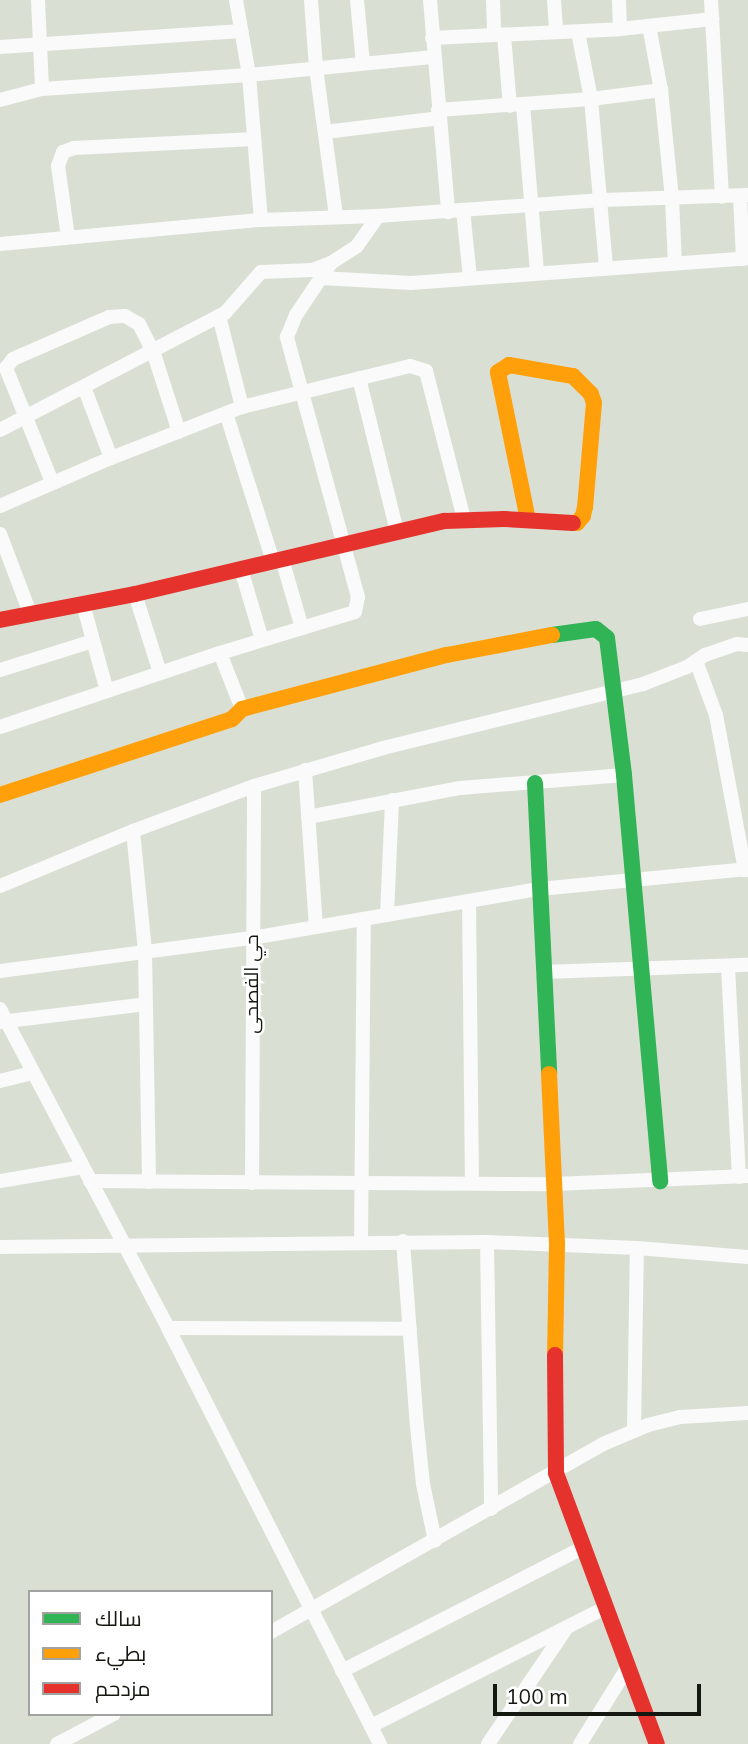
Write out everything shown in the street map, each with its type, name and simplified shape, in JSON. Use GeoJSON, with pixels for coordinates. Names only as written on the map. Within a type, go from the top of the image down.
{"type":"FeatureCollection","features":[{"type":"Feature","properties":{"kind":"street"},"geometry":{"type":"LineString","coordinates":[[38,0],[42,89]]}},
{"type":"Feature","properties":{"kind":"street"},"geometry":{"type":"LineString","coordinates":[[236,0],[249,75],[261,220]]}},
{"type":"Feature","properties":{"kind":"street"},"geometry":{"type":"LineString","coordinates":[[311,0],[316,68],[336,216]]}},
{"type":"Feature","properties":{"kind":"street"},"geometry":{"type":"LineString","coordinates":[[357,0],[363,63]]}},
{"type":"Feature","properties":{"kind":"street"},"geometry":{"type":"LineString","coordinates":[[430,0],[439,114],[455,211],[470,278]]}},
{"type":"Feature","properties":{"kind":"street"},"geometry":{"type":"LineString","coordinates":[[493,0],[516,106],[532,205],[537,272]]}},
{"type":"Feature","properties":{"kind":"street"},"geometry":{"type":"LineString","coordinates":[[554,0],[556,32]]}},
{"type":"Feature","properties":{"kind":"street"},"geometry":{"type":"LineString","coordinates":[[619,0],[620,29]]}},
{"type":"Feature","properties":{"kind":"street"},"geometry":{"type":"LineString","coordinates":[[711,0],[722,197]]}},
{"type":"Feature","properties":{"kind":"street"},"geometry":{"type":"LineString","coordinates":[[432,38],[578,32],[712,19]]}},
{"type":"Feature","properties":{"kind":"street"},"geometry":{"type":"LineString","coordinates":[[649,26],[661,90],[672,198],[675,263]]}},
{"type":"Feature","properties":{"kind":"street"},"geometry":{"type":"LineString","coordinates":[[0,47],[241,31]]}},
{"type":"Feature","properties":{"kind":"street"},"geometry":{"type":"LineString","coordinates":[[578,32],[591,99],[606,268]]}},
{"type":"Feature","properties":{"kind":"street"},"geometry":{"type":"LineString","coordinates":[[0,100],[42,89],[249,75],[434,57]]}},
{"type":"Feature","properties":{"kind":"street"},"geometry":{"type":"LineString","coordinates":[[325,132],[439,114],[661,90]]}},
{"type":"Feature","properties":{"kind":"street"},"geometry":{"type":"LineString","coordinates":[[68,237],[58,166],[63,152],[74,148],[254,139]]}},
{"type":"Feature","properties":{"kind":"street"},"geometry":{"type":"LineString","coordinates":[[0,244],[261,220],[378,216],[602,200],[744,196],[746,259],[384,283],[321,278]]}},
{"type":"Feature","properties":{"kind":"street"},"geometry":{"type":"LineString","coordinates":[[0,430],[219,316],[235,303],[261,272],[312,270],[331,263],[357,246],[378,216]]}},
{"type":"Feature","properties":{"kind":"street"},"geometry":{"type":"LineString","coordinates":[[0,727],[220,653],[349,615],[359,606],[300,392],[288,337],[296,315],[331,263]]}},
{"type":"Feature","properties":{"kind":"street"},"geometry":{"type":"LineString","coordinates":[[52,482],[6,374],[6,368],[13,359],[118,315],[133,318],[139,324],[153,351],[179,432]]}},
{"type":"Feature","properties":{"kind":"street"},"geometry":{"type":"LineString","coordinates":[[219,316],[242,407]]}},
{"type":"Feature","properties":{"kind":"street"},"geometry":{"type":"LineString","coordinates":[[0,620],[135,594],[397,531],[464,519],[570,523],[581,520],[585,507],[594,403],[586,386],[573,376],[509,365],[503,366],[498,372],[528,520]]}},
{"type":"Feature","properties":{"kind":"street"},"geometry":{"type":"LineString","coordinates":[[0,506],[52,482],[242,407],[410,366],[426,371],[464,519]]}},
{"type":"Feature","properties":{"kind":"street"},"geometry":{"type":"LineString","coordinates":[[359,378],[397,531]]}},
{"type":"Feature","properties":{"kind":"street"},"geometry":{"type":"LineString","coordinates":[[84,387],[111,458]]}},
{"type":"Feature","properties":{"kind":"street"},"geometry":{"type":"LineString","coordinates":[[226,413],[302,628]]}},
{"type":"Feature","properties":{"kind":"street"},"geometry":{"type":"LineString","coordinates":[[2,542],[30,613]]}},
{"type":"Feature","properties":{"kind":"street"},"geometry":{"type":"LineString","coordinates":[[241,569],[262,640]]}},
{"type":"Feature","properties":{"kind":"street"},"geometry":{"type":"LineString","coordinates":[[135,594],[160,673]]}},
{"type":"Feature","properties":{"kind":"street"},"geometry":{"type":"LineString","coordinates":[[83,604],[107,691]]}},
{"type":"Feature","properties":{"kind":"street"},"geometry":{"type":"LineString","coordinates":[[700,619],[748,609]]}},
{"type":"Feature","properties":{"kind":"street"},"geometry":{"type":"LineString","coordinates":[[0,795],[232,719],[242,709],[447,655],[596,629],[607,638],[624,775],[660,1181]]}},
{"type":"Feature","properties":{"kind":"street"},"geometry":{"type":"LineString","coordinates":[[0,670],[93,640]]}},
{"type":"Feature","properties":{"kind":"street"},"geometry":{"type":"LineString","coordinates":[[0,886],[133,831],[254,786],[305,770],[670,675],[705,654],[737,644],[748,645]]}},
{"type":"Feature","properties":{"kind":"street"},"geometry":{"type":"LineString","coordinates":[[220,653],[242,709]]}},
{"type":"Feature","properties":{"kind":"street"},"geometry":{"type":"LineString","coordinates":[[0,971],[252,938],[539,889],[747,870],[716,715],[696,661]]}},
{"type":"Feature","properties":{"kind":"street"},"geometry":{"type":"LineString","coordinates":[[305,770],[316,927]]}},
{"type":"Feature","properties":{"kind":"street"},"geometry":{"type":"LineString","coordinates":[[308,817],[460,788],[624,775]]}},
{"type":"Feature","properties":{"kind":"street"},"geometry":{"type":"LineString","coordinates":[[535,783],[557,1244],[554,1432],[556,1473],[657,1744]]}},
{"type":"Feature","properties":{"kind":"street","name":"حي الفصحى"},"geometry":{"type":"LineString","coordinates":[[253,1183],[254,786]]}},
{"type":"Feature","properties":{"kind":"street"},"geometry":{"type":"LineString","coordinates":[[387,915],[391,800]]}},
{"type":"Feature","properties":{"kind":"street"},"geometry":{"type":"LineString","coordinates":[[133,831],[145,951],[149,1182]]}},
{"type":"Feature","properties":{"kind":"street"},"geometry":{"type":"LineString","coordinates":[[469,901],[472,1183]]}},
{"type":"Feature","properties":{"kind":"street"},"geometry":{"type":"LineString","coordinates":[[361,1242],[364,919]]}},
{"type":"Feature","properties":{"kind":"street"},"geometry":{"type":"LineString","coordinates":[[543,972],[748,965]]}},
{"type":"Feature","properties":{"kind":"street"},"geometry":{"type":"LineString","coordinates":[[90,1181],[554,1184],[744,1177],[728,967]]}},
{"type":"Feature","properties":{"kind":"street"},"geometry":{"type":"LineString","coordinates":[[146,1004],[2,1018],[124,1243],[380,1744]]}},
{"type":"Feature","properties":{"kind":"street"},"geometry":{"type":"LineString","coordinates":[[0,1081],[33,1073]]}},
{"type":"Feature","properties":{"kind":"street"},"geometry":{"type":"LineString","coordinates":[[0,1181],[83,1167]]}},
{"type":"Feature","properties":{"kind":"street"},"geometry":{"type":"LineString","coordinates":[[403,1241],[423,1484],[435,1541]]}},
{"type":"Feature","properties":{"kind":"street"},"geometry":{"type":"LineString","coordinates":[[0,1247],[124,1243],[487,1242],[637,1248],[748,1257]]}},
{"type":"Feature","properties":{"kind":"street"},"geometry":{"type":"LineString","coordinates":[[487,1242],[491,1509]]}},
{"type":"Feature","properties":{"kind":"street"},"geometry":{"type":"LineString","coordinates":[[635,1431],[637,1248]]}},
{"type":"Feature","properties":{"kind":"street"},"geometry":{"type":"LineString","coordinates":[[167,1328],[410,1329]]}},
{"type":"Feature","properties":{"kind":"street"},"geometry":{"type":"LineString","coordinates":[[273,1631],[603,1444],[680,1417],[748,1413]]}},
{"type":"Feature","properties":{"kind":"street"},"geometry":{"type":"LineString","coordinates":[[342,1671],[584,1547]]}},
{"type":"Feature","properties":{"kind":"street"},"geometry":{"type":"LineString","coordinates":[[371,1726],[607,1607]]}},
{"type":"Feature","properties":{"kind":"street"},"geometry":{"type":"LineString","coordinates":[[488,1744],[567,1627]]}},
{"type":"Feature","properties":{"kind":"street"},"geometry":{"type":"LineString","coordinates":[[580,1744],[628,1667]]}},
{"type":"Feature","properties":{"kind":"street"},"geometry":{"type":"LineString","coordinates":[[57,1744],[110,1716]]}},
{"type":"Feature","properties":{"kind":"traffic: fast"},"geometry":{"type":"LineString","coordinates":[[552,635],[596,629],[607,638],[624,775],[660,1181]]}},
{"type":"Feature","properties":{"kind":"traffic: fast"},"geometry":{"type":"LineString","coordinates":[[535,783],[549,1074]]}},
{"type":"Feature","properties":{"kind":"traffic: slow"},"geometry":{"type":"LineString","coordinates":[[528,520],[498,372],[509,365],[573,376],[591,394],[594,403],[585,507],[583,516],[577,523],[573,523]]}},
{"type":"Feature","properties":{"kind":"traffic: slow"},"geometry":{"type":"LineString","coordinates":[[0,795],[232,719],[242,709],[447,655],[552,635]]}},
{"type":"Feature","properties":{"kind":"traffic: slow"},"geometry":{"type":"LineString","coordinates":[[549,1074],[557,1244],[555,1355]]}},
{"type":"Feature","properties":{"kind":"traffic: jam"},"geometry":{"type":"LineString","coordinates":[[0,620],[135,594],[445,521],[504,519],[573,523]]}},
{"type":"Feature","properties":{"kind":"traffic: jam"},"geometry":{"type":"LineString","coordinates":[[555,1355],[556,1473],[657,1744]]}}]}
